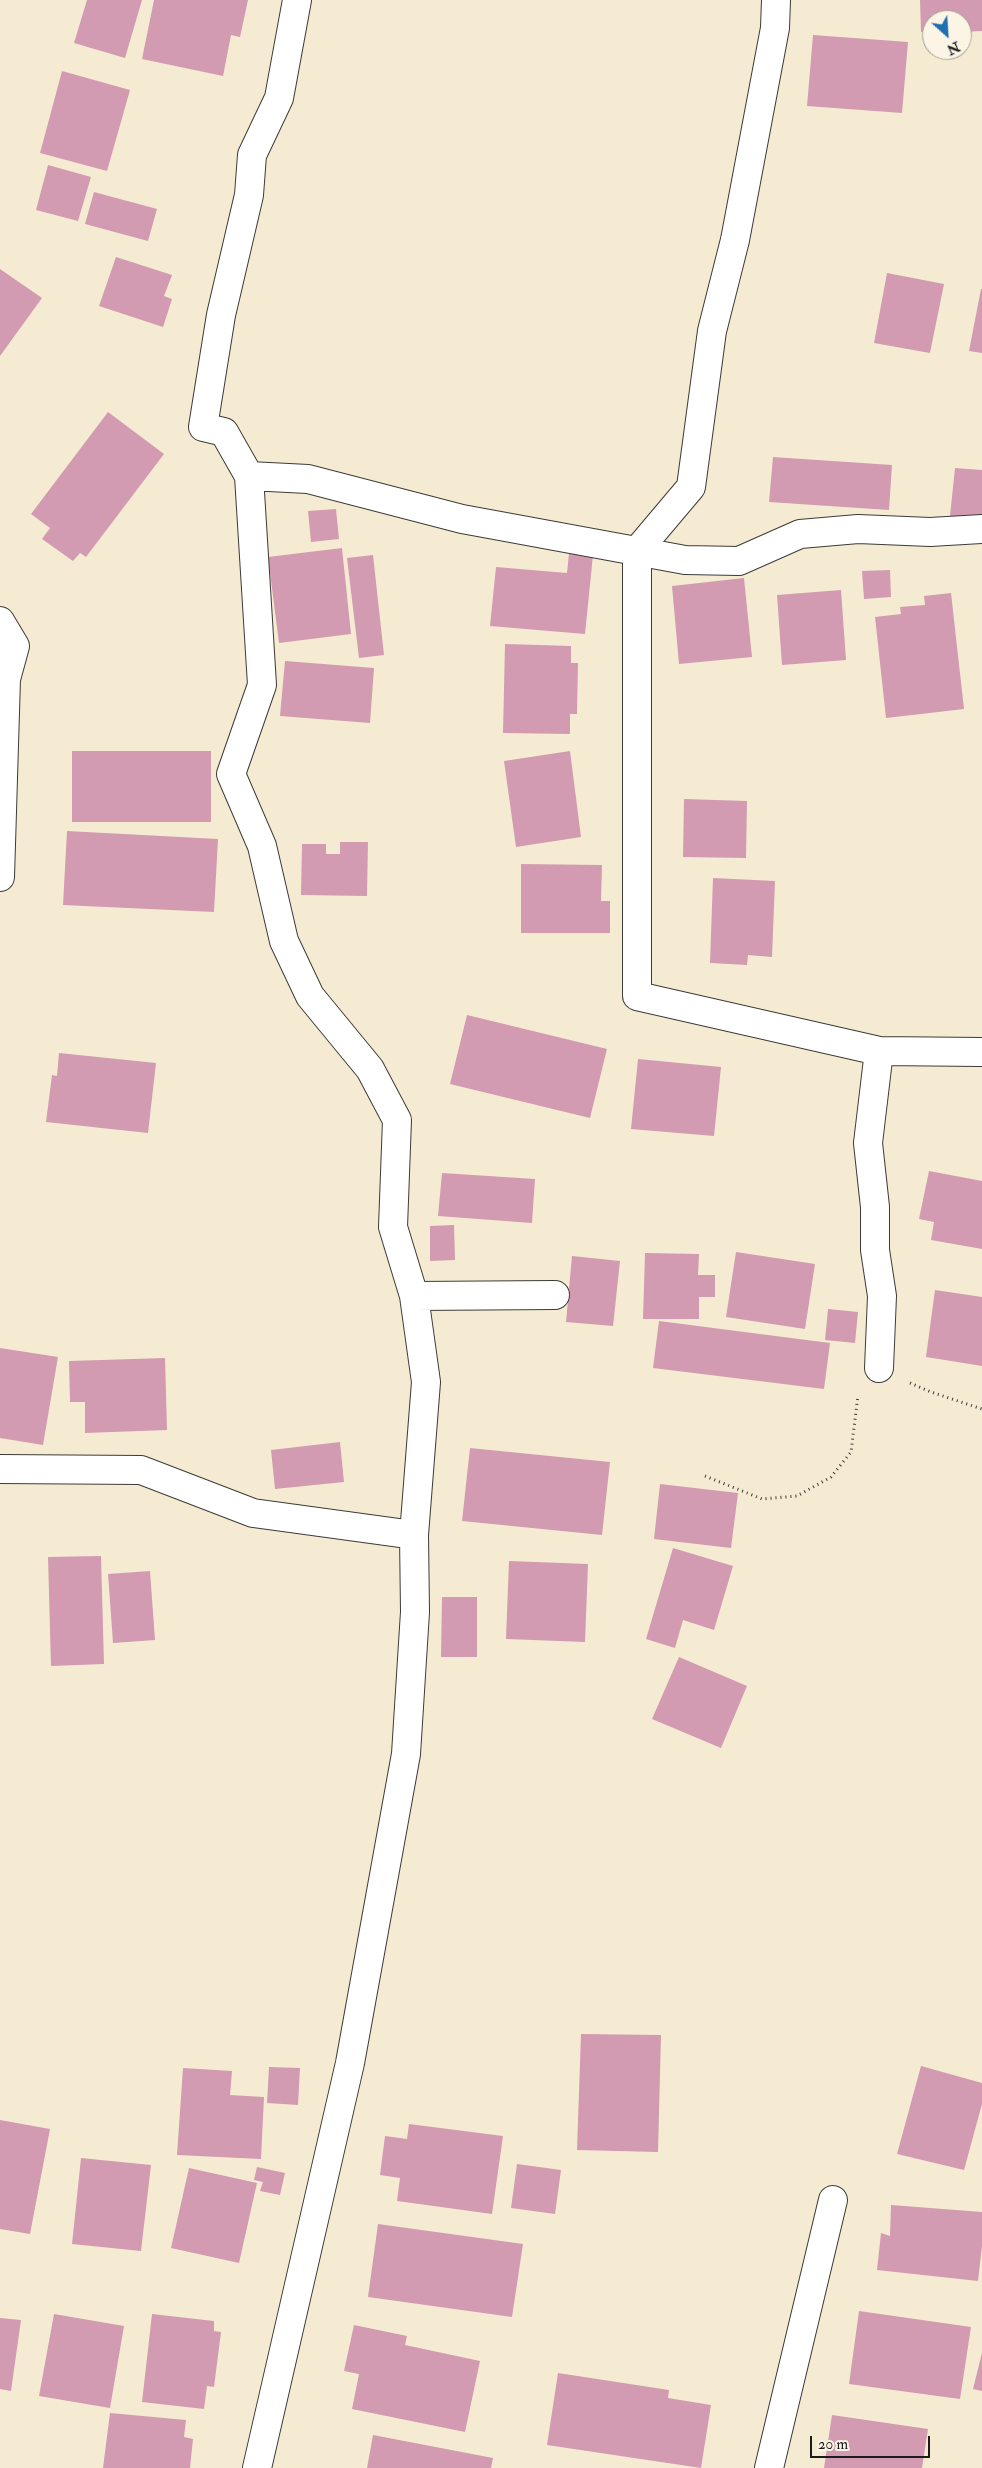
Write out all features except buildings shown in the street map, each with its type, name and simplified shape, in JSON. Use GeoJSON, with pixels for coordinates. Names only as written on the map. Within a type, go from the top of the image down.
{"type":"FeatureCollection","features":[{"type":"Feature","properties":{"kind":"street"},"geometry":{"type":"LineString","coordinates":[[257,2468],[350,2063],[406,1754],[415,1612],[414,1535],[426,1382],[414,1296],[393,1227],[398,1120],[370,1069],[310,996],[284,941],[262,846],[231,774],[262,685],[249,476],[224,432],[203,427],[221,315],[249,195],[252,155],[279,98],[297,0]]}},
{"type":"Feature","properties":{"kind":"street"},"geometry":{"type":"LineString","coordinates":[[776,0],[775,28],[735,240],[712,331],[691,487],[637,552],[637,996],[879,1051],[982,1052]]}},
{"type":"Feature","properties":{"kind":"street"},"geometry":{"type":"LineString","coordinates":[[249,476],[308,479],[462,519],[685,560],[739,561],[800,534],[858,529],[930,532],[982,529]]}},
{"type":"Feature","properties":{"kind":"street"},"geometry":{"type":"LineString","coordinates":[[0,621],[15,646],[6,679],[0,877]]}},
{"type":"Feature","properties":{"kind":"street"},"geometry":{"type":"LineString","coordinates":[[879,1051],[868,1143],[875,1207],[876,1250],[882,1296],[879,1368]]}},
{"type":"Feature","properties":{"kind":"street"},"geometry":{"type":"LineString","coordinates":[[414,1296],[555,1294]]}},
{"type":"Feature","properties":{"kind":"street"},"geometry":{"type":"LineString","coordinates":[[0,1469],[141,1470],[253,1513],[414,1535]]}},
{"type":"Feature","properties":{"kind":"street"},"geometry":{"type":"LineString","coordinates":[[769,2468],[833,2200]]}},
{"type":"Feature","properties":{"kind":"path"},"geometry":{"type":"LineString","coordinates":[[705,1476],[762,1500],[797,1496],[831,1477],[851,1452],[860,1380],[879,1368],[931,1392],[982,1409]]}}]}
